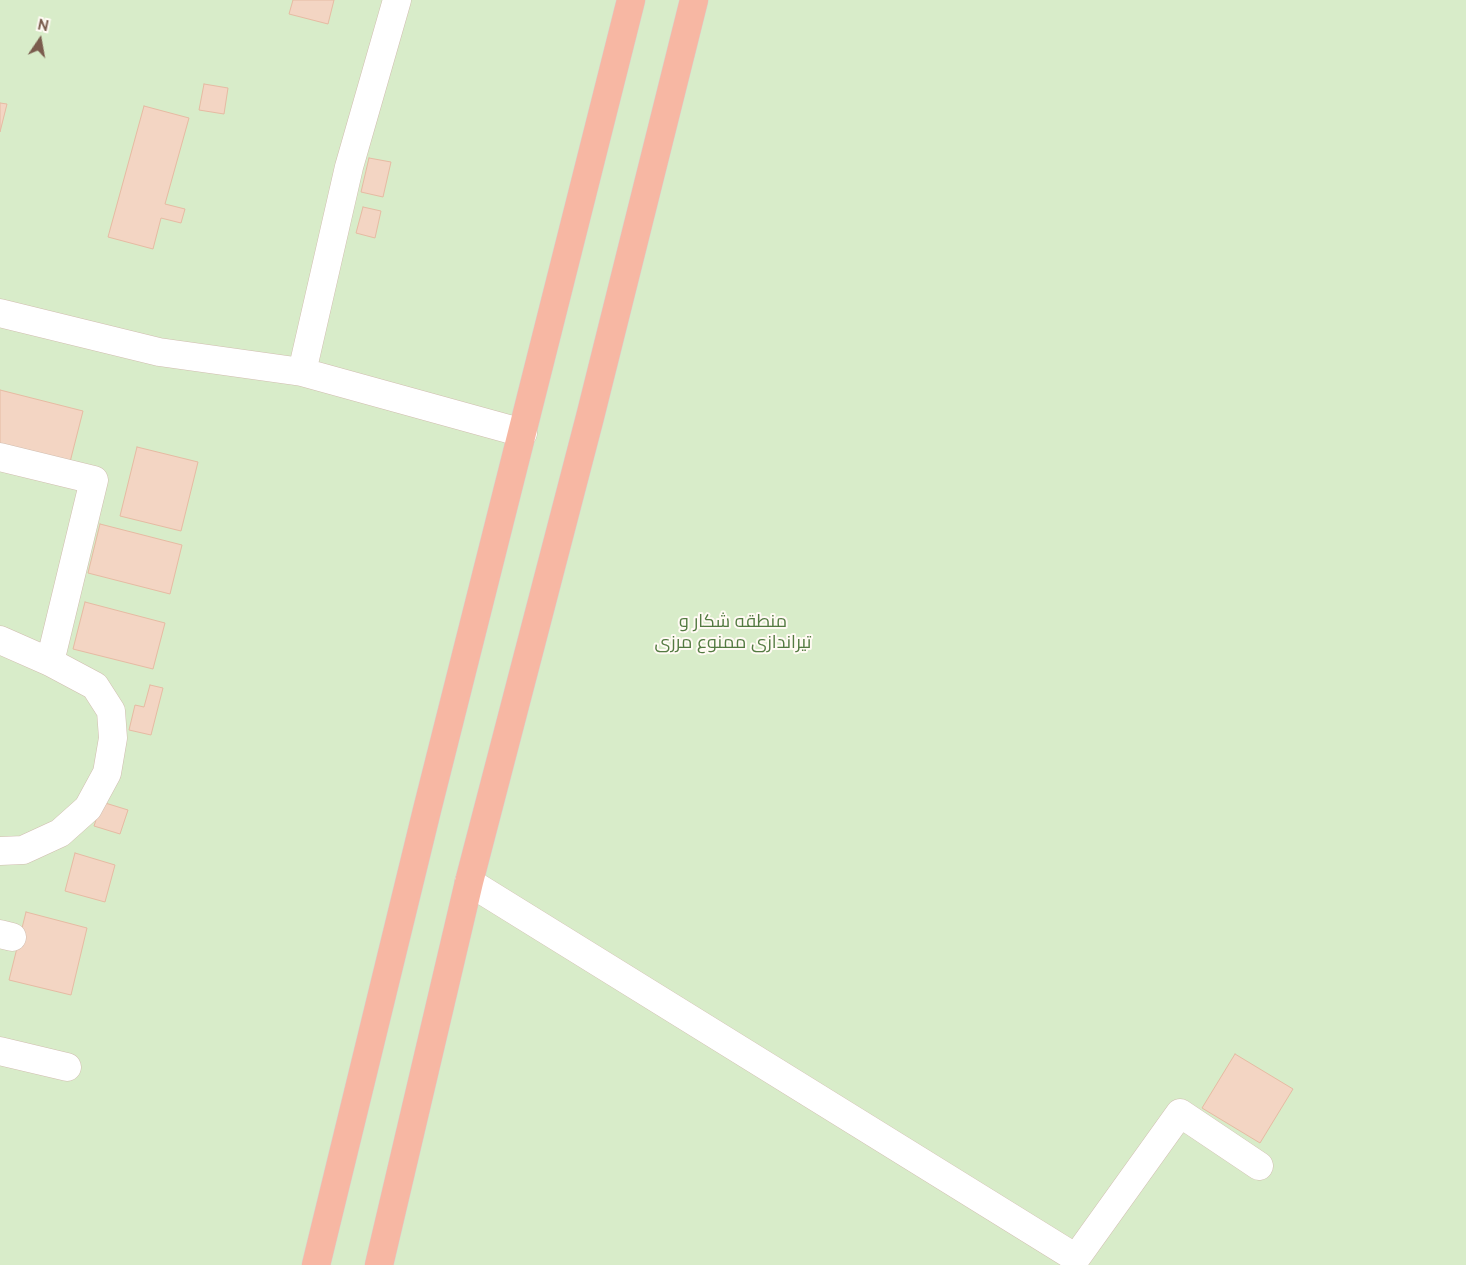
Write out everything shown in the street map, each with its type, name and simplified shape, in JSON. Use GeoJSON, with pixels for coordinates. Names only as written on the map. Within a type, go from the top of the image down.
{"type":"FeatureCollection","features":[{"type":"Feature","properties":{"kind":"highway"},"geometry":{"type":"LineString","coordinates":[[316,1265],[430,800],[631,0]]}},
{"type":"Feature","properties":{"kind":"highway"},"geometry":{"type":"LineString","coordinates":[[379,1265],[469,882],[590,417],[694,0]]}},
{"type":"Feature","properties":{"kind":"lane"},"geometry":{"type":"LineString","coordinates":[[302,372],[349,167],[397,0]]}},
{"type":"Feature","properties":{"kind":"lane"},"geometry":{"type":"LineString","coordinates":[[0,313],[159,352],[302,372],[523,433]]}},
{"type":"Feature","properties":{"kind":"lane"},"geometry":{"type":"LineString","coordinates":[[0,457],[94,480],[50,662]]}},
{"type":"Feature","properties":{"kind":"lane"},"geometry":{"type":"LineString","coordinates":[[0,640],[50,662],[95,686],[111,711],[113,738],[106,773],[88,808],[60,833],[23,850],[0,851]]}},
{"type":"Feature","properties":{"kind":"lane"},"geometry":{"type":"LineString","coordinates":[[469,882],[1074,1262],[1180,1113],[1259,1166]]}},
{"type":"Feature","properties":{"kind":"lane"},"geometry":{"type":"LineString","coordinates":[[0,1051],[67,1068]]}},
{"type":"Feature","properties":{"kind":"green space","name":"منطقه شکار و تیراندازی ممنوع مرزی"},"geometry":{"type":"Polygon","coordinates":[[[0,0],[1466,0],[1466,1265],[0,1265],[0,0]]]}},
{"type":"Feature","properties":{"kind":"building"},"geometry":{"type":"Polygon","coordinates":[[[293,0],[334,0],[328,24],[289,14],[293,0]]]}},
{"type":"Feature","properties":{"kind":"building"},"geometry":{"type":"Polygon","coordinates":[[[204,84],[228,88],[224,114],[199,110],[204,84]]]}},
{"type":"Feature","properties":{"kind":"building"},"geometry":{"type":"Polygon","coordinates":[[[0,103],[7,104],[0,132],[0,103]]]}},
{"type":"Feature","properties":{"kind":"building"},"geometry":{"type":"Polygon","coordinates":[[[144,106],[189,118],[165,204],[185,209],[181,223],[161,218],[153,249],[108,237],[144,106]]]}},
{"type":"Feature","properties":{"kind":"building"},"geometry":{"type":"Polygon","coordinates":[[[369,158],[391,162],[383,197],[361,192],[369,158]]]}},
{"type":"Feature","properties":{"kind":"building"},"geometry":{"type":"Polygon","coordinates":[[[363,207],[381,211],[375,238],[356,233],[363,207]]]}},
{"type":"Feature","properties":{"kind":"building"},"geometry":{"type":"Polygon","coordinates":[[[0,390],[83,411],[69,466],[0,448],[0,390]]]}},
{"type":"Feature","properties":{"kind":"building"},"geometry":{"type":"Polygon","coordinates":[[[137,447],[198,462],[181,531],[120,516],[137,447]]]}},
{"type":"Feature","properties":{"kind":"building"},"geometry":{"type":"Polygon","coordinates":[[[100,524],[182,545],[170,594],[88,573],[100,524]]]}},
{"type":"Feature","properties":{"kind":"building"},"geometry":{"type":"Polygon","coordinates":[[[85,602],[165,623],[153,669],[73,649],[85,602]]]}},
{"type":"Feature","properties":{"kind":"building"},"geometry":{"type":"Polygon","coordinates":[[[150,685],[163,688],[151,735],[129,730],[135,705],[144,707],[150,685]]]}},
{"type":"Feature","properties":{"kind":"building"},"geometry":{"type":"Polygon","coordinates":[[[102,802],[128,810],[120,834],[94,826],[102,802]]]}},
{"type":"Feature","properties":{"kind":"building"},"geometry":{"type":"Polygon","coordinates":[[[75,853],[115,865],[105,902],[65,891],[75,853]]]}},
{"type":"Feature","properties":{"kind":"building"},"geometry":{"type":"Polygon","coordinates":[[[26,912],[87,928],[71,995],[9,980],[26,912]]]}},
{"type":"Feature","properties":{"kind":"building"},"geometry":{"type":"Polygon","coordinates":[[[1235,1054],[1293,1089],[1260,1143],[1202,1108],[1235,1054]]]}}]}
